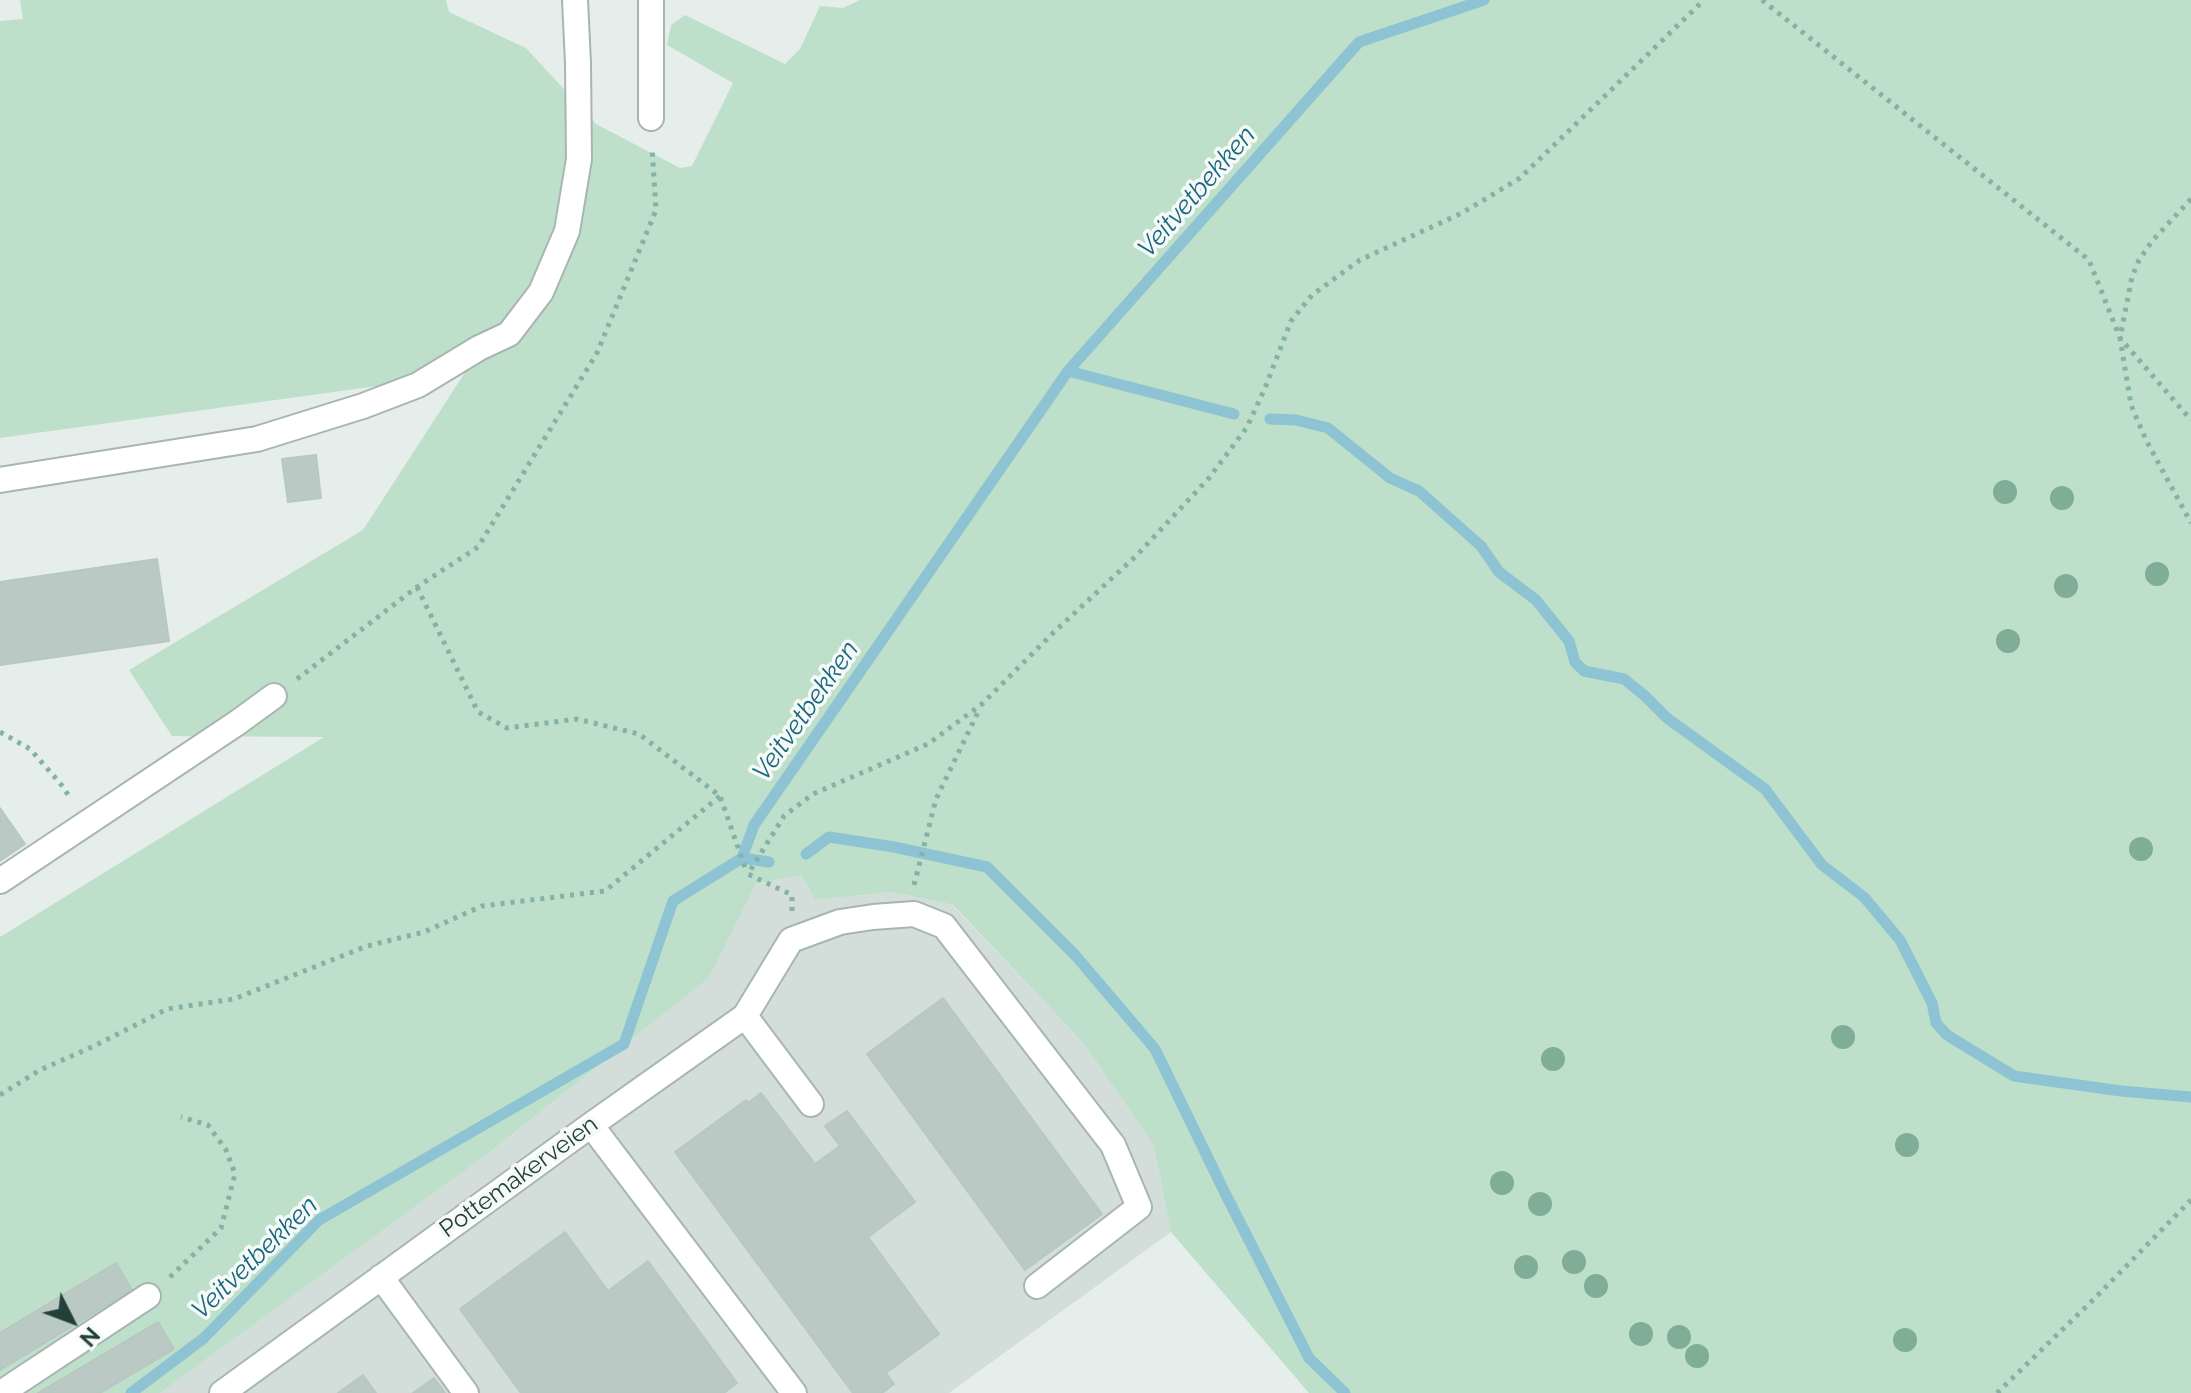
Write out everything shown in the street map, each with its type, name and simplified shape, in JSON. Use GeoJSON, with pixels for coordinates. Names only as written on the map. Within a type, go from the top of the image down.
{"type":"FeatureCollection","features":[{"type":"Feature","properties":{"kind":"street"},"geometry":{"type":"LineString","coordinates":[[0,480],[257,439],[363,406],[418,385],[479,348],[509,334],[541,292],[567,231],[579,159],[575,0]]}},
{"type":"Feature","properties":{"kind":"street"},"geometry":{"type":"LineString","coordinates":[[651,0],[651,118]]}},
{"type":"Feature","properties":{"kind":"street"},"geometry":{"type":"LineString","coordinates":[[0,881],[274,696]]}},
{"type":"Feature","properties":{"kind":"street"},"geometry":{"type":"LineString","coordinates":[[791,940],[840,922],[873,917],[914,914],[944,926],[1113,1145],[1139,1207],[1037,1286]]}},
{"type":"Feature","properties":{"kind":"street","name":"Pottemakerveien"},"geometry":{"type":"LineString","coordinates":[[222,1393],[745,1016],[791,940]]}},
{"type":"Feature","properties":{"kind":"street"},"geometry":{"type":"LineString","coordinates":[[745,1016],[811,1104]]}},
{"type":"Feature","properties":{"kind":"street"},"geometry":{"type":"LineString","coordinates":[[591,1125],[794,1393]]}},
{"type":"Feature","properties":{"kind":"street"},"geometry":{"type":"LineString","coordinates":[[381,1277],[466,1393]]}},
{"type":"Feature","properties":{"kind":"street"},"geometry":{"type":"LineString","coordinates":[[1,1393],[148,1296]]}},
{"type":"Feature","properties":{"kind":"path"},"geometry":{"type":"LineString","coordinates":[[748,874],[784,816],[813,794],[928,744],[982,704],[1137,555],[1209,478],[1247,427],[1291,321],[1312,295],[1360,260],[1462,213],[1520,178],[1704,0]]}},
{"type":"Feature","properties":{"kind":"path"},"geometry":{"type":"LineString","coordinates":[[1762,0],[2089,260],[2120,338],[2131,405],[2146,440],[2191,523]]}},
{"type":"Feature","properties":{"kind":"path"},"geometry":{"type":"LineString","coordinates":[[274,696],[417,587],[478,547],[597,353],[656,210],[651,118]]}},
{"type":"Feature","properties":{"kind":"path"},"geometry":{"type":"LineString","coordinates":[[2120,338],[2132,277],[2139,260],[2191,199]]}},
{"type":"Feature","properties":{"kind":"path"},"geometry":{"type":"LineString","coordinates":[[2120,338],[2191,420]]}},
{"type":"Feature","properties":{"kind":"path"},"geometry":{"type":"LineString","coordinates":[[417,587],[478,712],[507,728],[577,719],[639,734],[720,796],[748,874],[792,895],[791,940]]}},
{"type":"Feature","properties":{"kind":"path"},"geometry":{"type":"LineString","coordinates":[[919,863],[936,799],[982,704]]}},
{"type":"Feature","properties":{"kind":"path"},"geometry":{"type":"LineString","coordinates":[[0,732],[30,749],[60,783],[87,823]]}},
{"type":"Feature","properties":{"kind":"path"},"geometry":{"type":"LineString","coordinates":[[0,1095],[40,1070],[167,1009],[234,999],[367,946],[424,932],[482,906],[605,891],[720,796]]}},
{"type":"Feature","properties":{"kind":"path"},"geometry":{"type":"LineString","coordinates":[[148,1296],[221,1228],[235,1174],[226,1150],[208,1125],[181,1117]]}},
{"type":"Feature","properties":{"kind":"path"},"geometry":{"type":"LineString","coordinates":[[1997,1393],[2191,1200]]}},
{"type":"Feature","properties":{"kind":"shaded area"},"geometry":{"type":"Polygon","coordinates":[[[801,875],[815,900],[891,892],[952,905],[1085,1045],[1154,1146],[1171,1232],[949,1393],[160,1393],[486,1155],[709,978],[756,884],[801,875]]]}},
{"type":"Feature","properties":{"kind":"green space"},"geometry":{"type":"Polygon","coordinates":[[[20,0],[446,0],[449,12],[526,48],[596,124],[680,168],[692,166],[733,83],[667,45],[671,25],[685,15],[785,64],[800,49],[820,6],[843,8],[860,0],[2191,0],[2191,1393],[1309,1393],[1171,1232],[1154,1146],[1085,1045],[953,905],[891,892],[815,900],[801,875],[756,884],[709,978],[486,1155],[160,1393],[0,1393],[0,937],[324,737],[172,736],[129,670],[363,530],[464,374],[0,438],[0,21],[23,19],[20,0]]]}},
{"type":"Feature","properties":{"kind":"building"},"geometry":{"type":"Polygon","coordinates":[[[316,455],[321,498],[288,502],[282,459],[316,455]]]}},
{"type":"Feature","properties":{"kind":"building"},"geometry":{"type":"Polygon","coordinates":[[[157,559],[169,641],[0,665],[0,582],[157,559]]]}},
{"type":"Feature","properties":{"kind":"building"},"geometry":{"type":"Polygon","coordinates":[[[0,808],[25,844],[0,861],[0,808]]]}},
{"type":"Feature","properties":{"kind":"building"},"geometry":{"type":"Polygon","coordinates":[[[943,998],[1102,1214],[1025,1270],[867,1054],[943,998]]]}},
{"type":"Feature","properties":{"kind":"building"},"geometry":{"type":"Polygon","coordinates":[[[761,1093],[815,1164],[840,1146],[825,1126],[847,1111],[915,1202],[868,1237],[939,1334],[886,1373],[894,1384],[882,1393],[853,1393],[675,1152],[746,1100],[748,1103],[761,1093]]]}},
{"type":"Feature","properties":{"kind":"building"},"geometry":{"type":"Polygon","coordinates":[[[565,1232],[608,1291],[648,1261],[737,1383],[724,1393],[521,1393],[460,1309],[565,1232]]]}},
{"type":"Feature","properties":{"kind":"building"},"geometry":{"type":"Polygon","coordinates":[[[116,1263],[132,1290],[0,1370],[0,1333],[116,1263]]]}},
{"type":"Feature","properties":{"kind":"building"},"geometry":{"type":"Polygon","coordinates":[[[158,1322],[174,1349],[100,1393],[38,1393],[158,1322]]]}},
{"type":"Feature","properties":{"kind":"building"},"geometry":{"type":"Polygon","coordinates":[[[363,1375],[376,1393],[338,1393],[363,1375]]]}},
{"type":"Feature","properties":{"kind":"building"},"geometry":{"type":"Polygon","coordinates":[[[434,1378],[445,1393],[413,1393],[434,1378]]]}},
{"type":"Feature","properties":{"kind":"waterway","name":"Veitvetbekken"},"geometry":{"type":"LineString","coordinates":[[131,1393],[204,1338],[319,1220],[624,1044],[673,901],[742,858],[754,825],[1068,371],[1359,42],[1484,0]]}},
{"type":"Feature","properties":{"kind":"waterway"},"geometry":{"type":"LineString","coordinates":[[1068,371],[1234,414]]}},
{"type":"Feature","properties":{"kind":"waterway"},"geometry":{"type":"LineString","coordinates":[[1270,419],[1296,420],[1328,428],[1390,478],[1419,491],[1481,546],[1499,572],[1536,600],[1569,641],[1575,662],[1584,671],[1624,679],[1667,718],[1765,789],[1822,865],[1864,897],[1900,940],[1932,1003],[1936,1023],[1947,1035],[2014,1076],[2191,1097]]}},
{"type":"Feature","properties":{"kind":"waterway"},"geometry":{"type":"LineString","coordinates":[[806,854],[829,837],[987,867],[1075,955],[1155,1049],[1309,1358],[1345,1393]]}},
{"type":"Feature","properties":{"kind":"waterway"},"geometry":{"type":"LineString","coordinates":[[742,858],[769,862]]}}]}
